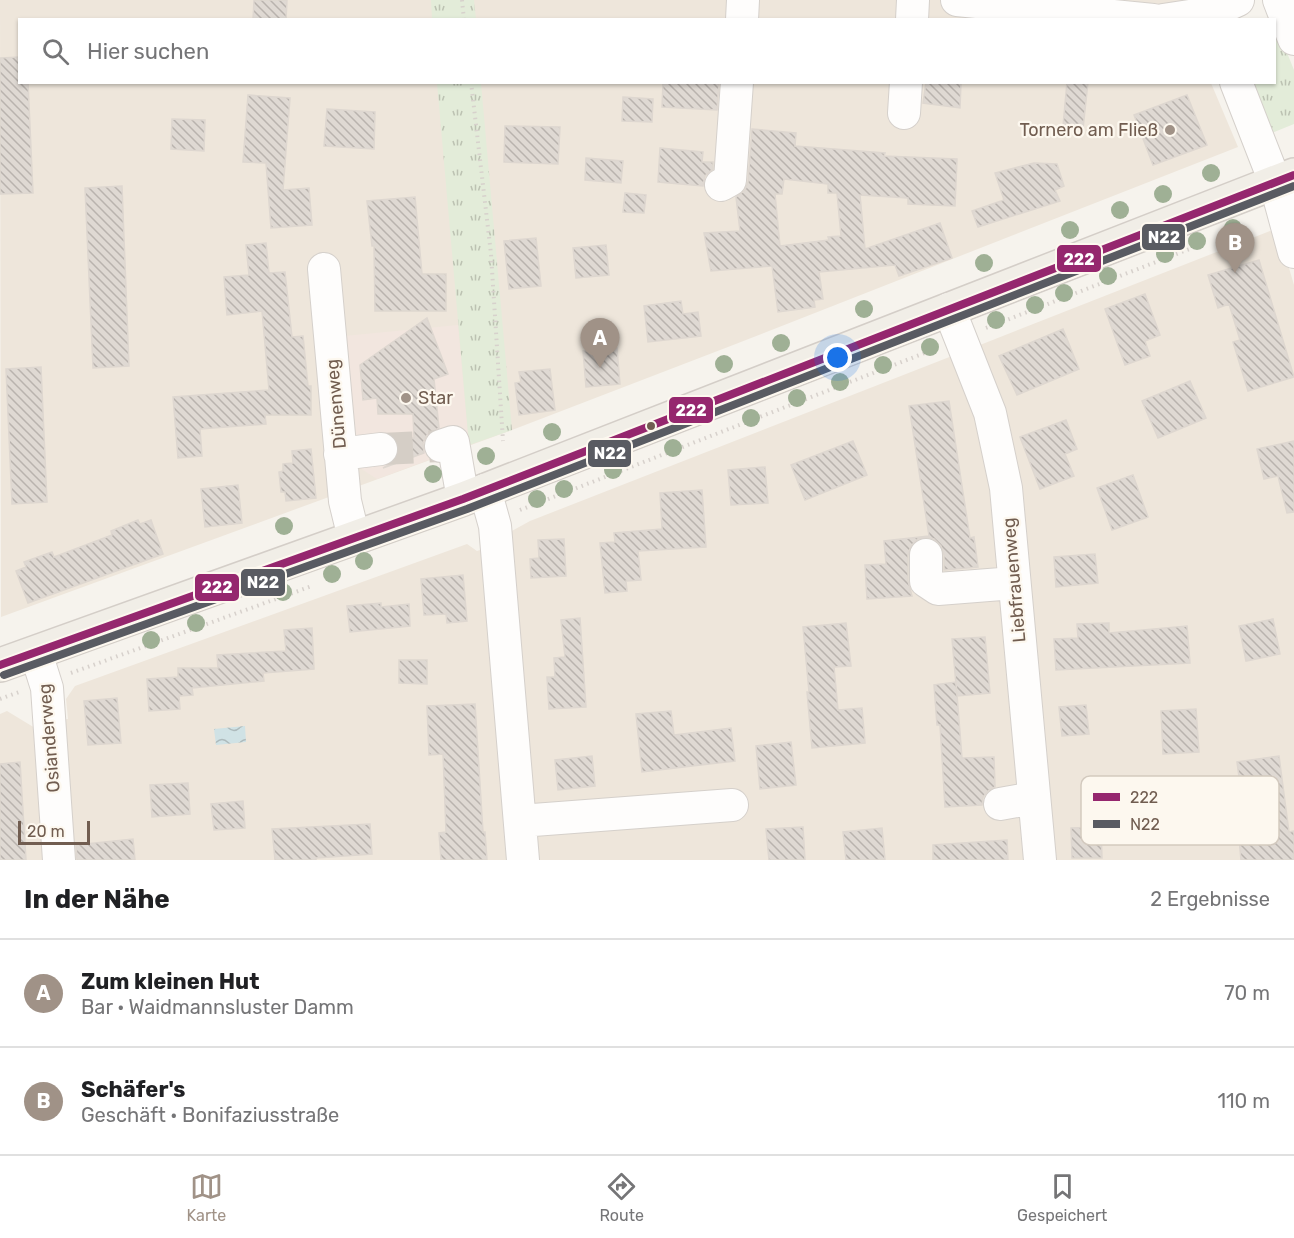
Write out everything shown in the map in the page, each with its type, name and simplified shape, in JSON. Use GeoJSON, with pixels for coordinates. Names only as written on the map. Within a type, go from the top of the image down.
{"type":"FeatureCollection","features":[{"type":"Feature","properties":{"kind":"main road"},"geometry":{"type":"LineString","coordinates":[[0,665],[474,495],[1284,178]]}},
{"type":"Feature","properties":{"kind":"street"},"geometry":{"type":"LineString","coordinates":[[742,18],[743,0]]}},
{"type":"Feature","properties":{"kind":"street"},"geometry":{"type":"LineString","coordinates":[[912,18],[913,0]]}},
{"type":"Feature","properties":{"kind":"street"},"geometry":{"type":"LineString","coordinates":[[957,0],[1133,18]]}},
{"type":"Feature","properties":{"kind":"street"},"geometry":{"type":"LineString","coordinates":[[1173,18],[1209,11],[1238,0]]}},
{"type":"Feature","properties":{"kind":"street"},"geometry":{"type":"LineString","coordinates":[[1279,0],[1294,39]]}},
{"type":"Feature","properties":{"kind":"street"},"geometry":{"type":"LineString","coordinates":[[721,185],[730,180],[737,84]]}},
{"type":"Feature","properties":{"kind":"street"},"geometry":{"type":"LineString","coordinates":[[1237,84],[1284,178],[1294,252]]}},
{"type":"Feature","properties":{"kind":"street","name":"Dünenweg"},"geometry":{"type":"LineString","coordinates":[[324,269],[345,501],[354,538]]}},
{"type":"Feature","properties":{"kind":"street","name":"Liebfrauenweg"},"geometry":{"type":"LineString","coordinates":[[949,309],[990,413],[1006,489],[1040,860]]}},
{"type":"Feature","properties":{"kind":"street"},"geometry":{"type":"LineString","coordinates":[[441,446],[453,442],[474,495],[495,526],[523,860]]}},
{"type":"Feature","properties":{"kind":"street"},"geometry":{"type":"LineString","coordinates":[[340,454],[381,449]]}},
{"type":"Feature","properties":{"kind":"street"},"geometry":{"type":"LineString","coordinates":[[926,555],[926,580],[938,589],[1014,583]]}},
{"type":"Feature","properties":{"kind":"street","name":"Osianderweg"},"geometry":{"type":"LineString","coordinates":[[36,653],[47,688],[59,860]]}},
{"type":"Feature","properties":{"kind":"street"},"geometry":{"type":"LineString","coordinates":[[1000,804],[1034,798]]}},
{"type":"Feature","properties":{"kind":"street"},"geometry":{"type":"LineString","coordinates":[[520,820],[732,805]]}},
{"type":"Feature","properties":{"kind":"path"},"geometry":{"type":"LineString","coordinates":[[462,0],[464,18]]}},
{"type":"Feature","properties":{"kind":"path"},"geometry":{"type":"LineString","coordinates":[[471,84],[491,254],[503,441]]}},
{"type":"Feature","properties":{"kind":"shaded area"},"geometry":{"type":"Polygon","coordinates":[[[0,0],[1184,0],[1187,18],[18,18],[18,84],[1211,84],[1238,147],[512,430],[1,617],[0,0]]]}},
{"type":"Feature","properties":{"kind":"shaded area"},"geometry":{"type":"Polygon","coordinates":[[[1270,231],[1279,234],[1294,285],[1294,860],[1050,860],[999,413],[980,345],[1270,231]]]}},
{"type":"Feature","properties":{"kind":"shaded area"},"geometry":{"type":"Polygon","coordinates":[[[458,325],[469,445],[377,479],[355,465],[344,336],[458,325]]]}},
{"type":"Feature","properties":{"kind":"shaded area"},"geometry":{"type":"Polygon","coordinates":[[[952,356],[969,386],[995,488],[1033,860],[538,860],[510,532],[530,521],[952,356]]]}},
{"type":"Feature","properties":{"kind":"shaded area"},"geometry":{"type":"Polygon","coordinates":[[[467,544],[477,551],[489,547],[513,860],[68,860],[58,720],[68,719],[66,699],[75,686],[467,544]]]}},
{"type":"Feature","properties":{"kind":"shaded area"},"geometry":{"type":"Polygon","coordinates":[[[7,711],[35,728],[45,860],[0,860],[0,714],[7,711]]]}},
{"type":"Feature","properties":{"kind":"green space"},"geometry":{"type":"Polygon","coordinates":[[[431,0],[474,0],[476,18],[432,18],[431,0]]]}},
{"type":"Feature","properties":{"kind":"green space"},"geometry":{"type":"Polygon","coordinates":[[[1276,25],[1294,70],[1294,124],[1267,135],[1247,84],[1276,84],[1276,25]]]}},
{"type":"Feature","properties":{"kind":"green space"},"geometry":{"type":"Polygon","coordinates":[[[437,84],[481,84],[512,430],[469,445],[437,84]]]}},
{"type":"Feature","properties":{"kind":"water"},"geometry":{"type":"Polygon","coordinates":[[[245,726],[246,742],[216,745],[214,729],[245,726]]]}},
{"type":"Feature","properties":{"kind":"building"},"geometry":{"type":"Polygon","coordinates":[[[254,0],[287,0],[286,18],[253,18],[254,0]]]}},
{"type":"Feature","properties":{"kind":"building"},"geometry":{"type":"Polygon","coordinates":[[[18,57],[18,84],[28,84],[33,193],[0,194],[0,58],[18,57]]]}},
{"type":"Feature","properties":{"kind":"building"},"geometry":{"type":"Polygon","coordinates":[[[663,84],[719,84],[717,110],[662,107],[663,84]]]}},
{"type":"Feature","properties":{"kind":"building"},"geometry":{"type":"Polygon","coordinates":[[[926,84],[961,84],[960,108],[923,103],[926,84]]]}},
{"type":"Feature","properties":{"kind":"building"},"geometry":{"type":"Polygon","coordinates":[[[1067,84],[1088,84],[1083,129],[1063,126],[1067,84]]]}},
{"type":"Feature","properties":{"kind":"building"},"geometry":{"type":"Polygon","coordinates":[[[248,95],[290,98],[283,190],[309,188],[312,225],[271,228],[266,163],[243,162],[248,95]]]}},
{"type":"Feature","properties":{"kind":"building","name":"Tornero am Fließ"},"geometry":{"type":"Polygon","coordinates":[[[1187,95],[1207,145],[1153,165],[1134,115],[1187,95]]]}},
{"type":"Feature","properties":{"kind":"building"},"geometry":{"type":"Polygon","coordinates":[[[623,97],[653,99],[652,122],[622,121],[623,97]]]}},
{"type":"Feature","properties":{"kind":"building"},"geometry":{"type":"Polygon","coordinates":[[[327,109],[375,112],[374,149],[324,146],[327,109]]]}},
{"type":"Feature","properties":{"kind":"building"},"geometry":{"type":"Polygon","coordinates":[[[172,119],[205,120],[204,151],[171,149],[172,119]]]}},
{"type":"Feature","properties":{"kind":"building"},"geometry":{"type":"Polygon","coordinates":[[[505,126],[560,127],[558,164],[504,162],[505,126]]]}},
{"type":"Feature","properties":{"kind":"building"},"geometry":{"type":"Polygon","coordinates":[[[752,129],[796,133],[795,146],[885,153],[884,156],[957,159],[955,206],[908,204],[908,198],[860,195],[865,249],[940,223],[952,258],[899,276],[895,265],[819,272],[823,299],[814,300],[815,307],[778,312],[772,266],[711,271],[704,233],[740,231],[736,197],[745,190],[748,182],[752,129]],[[784,179],[782,194],[775,194],[780,246],[829,240],[828,237],[841,236],[837,193],[828,193],[828,184],[784,179]]]}},
{"type":"Feature","properties":{"kind":"building"},"geometry":{"type":"Polygon","coordinates":[[[660,148],[703,152],[702,162],[713,162],[713,169],[705,176],[703,186],[658,182],[660,148]]]}},
{"type":"Feature","properties":{"kind":"building"},"geometry":{"type":"Polygon","coordinates":[[[586,158],[623,161],[621,183],[585,180],[586,158]]]}},
{"type":"Feature","properties":{"kind":"building"},"geometry":{"type":"Polygon","coordinates":[[[1034,163],[1057,164],[1064,186],[1055,190],[1060,201],[978,227],[972,211],[1004,200],[995,173],[1034,163]]]}},
{"type":"Feature","properties":{"kind":"building"},"geometry":{"type":"Polygon","coordinates":[[[122,186],[129,366],[93,368],[85,188],[122,186]]]}},
{"type":"Feature","properties":{"kind":"building"},"geometry":{"type":"Polygon","coordinates":[[[625,193],[646,195],[644,213],[623,212],[625,193]]]}},
{"type":"Feature","properties":{"kind":"building"},"geometry":{"type":"Polygon","coordinates":[[[415,197],[422,274],[446,274],[446,311],[375,311],[374,246],[372,246],[367,201],[415,197]]]}},
{"type":"Feature","properties":{"kind":"building"},"geometry":{"type":"Polygon","coordinates":[[[536,238],[541,286],[509,289],[504,241],[536,238]]]}},
{"type":"Feature","properties":{"kind":"building"},"geometry":{"type":"Polygon","coordinates":[[[266,243],[269,273],[285,272],[292,337],[303,336],[308,386],[311,386],[311,415],[265,415],[266,424],[200,429],[202,456],[178,458],[173,397],[269,390],[262,311],[227,315],[224,277],[249,275],[246,245],[266,243]]]}},
{"type":"Feature","properties":{"kind":"building"},"geometry":{"type":"Polygon","coordinates":[[[606,245],[609,275],[576,278],[573,248],[606,245]]]}},
{"type":"Feature","properties":{"kind":"building"},"geometry":{"type":"Polygon","coordinates":[[[1259,260],[1294,377],[1248,391],[1233,342],[1240,340],[1229,304],[1218,308],[1208,275],[1259,260]]]}},
{"type":"Feature","properties":{"kind":"building"},"geometry":{"type":"Polygon","coordinates":[[[1145,294],[1160,335],[1145,341],[1150,356],[1125,365],[1105,309],[1145,294]]]}},
{"type":"Feature","properties":{"kind":"building"},"geometry":{"type":"Polygon","coordinates":[[[681,301],[683,314],[698,312],[701,336],[648,342],[644,306],[681,301]]]}},
{"type":"Feature","properties":{"kind":"building"},"geometry":{"type":"Polygon","coordinates":[[[427,318],[448,374],[434,379],[439,428],[427,435],[423,443],[424,453],[383,468],[397,457],[399,447],[396,440],[414,438],[413,414],[378,414],[377,398],[363,400],[360,365],[427,318]]]}},
{"type":"Feature","properties":{"kind":"building"},"geometry":{"type":"Polygon","coordinates":[[[1063,329],[1079,369],[1017,395],[999,356],[1063,329]]]}},
{"type":"Feature","properties":{"kind":"building"},"geometry":{"type":"Polygon","coordinates":[[[617,348],[620,384],[586,387],[583,351],[617,348]]]}},
{"type":"Feature","properties":{"kind":"building"},"geometry":{"type":"Polygon","coordinates":[[[41,367],[47,502],[12,504],[6,369],[41,367]]]}},
{"type":"Feature","properties":{"kind":"building"},"geometry":{"type":"Polygon","coordinates":[[[550,369],[555,410],[519,415],[515,383],[521,382],[519,372],[550,369]]]}},
{"type":"Feature","properties":{"kind":"building"},"geometry":{"type":"Polygon","coordinates":[[[1190,381],[1206,418],[1158,438],[1142,401],[1190,381]]]}},
{"type":"Feature","properties":{"kind":"building"},"geometry":{"type":"Polygon","coordinates":[[[949,401],[970,538],[974,537],[978,567],[944,570],[944,555],[941,546],[934,539],[927,537],[918,539],[911,546],[908,555],[908,581],[912,596],[867,599],[865,565],[886,564],[884,541],[929,536],[909,406],[949,401]]]}},
{"type":"Feature","properties":{"kind":"building"},"geometry":{"type":"Polygon","coordinates":[[[1066,420],[1077,449],[1065,454],[1074,476],[1040,489],[1020,437],[1066,420]]]}},
{"type":"Feature","properties":{"kind":"building"},"geometry":{"type":"Polygon","coordinates":[[[853,441],[867,475],[805,500],[791,465],[853,441]]]}},
{"type":"Feature","properties":{"kind":"building"},"geometry":{"type":"Polygon","coordinates":[[[1294,441],[1294,512],[1287,513],[1278,476],[1264,479],[1257,449],[1294,441]]]}},
{"type":"Feature","properties":{"kind":"building"},"geometry":{"type":"Polygon","coordinates":[[[311,449],[316,498],[286,501],[285,492],[281,492],[279,472],[283,471],[283,464],[293,463],[292,451],[311,449]]]}},
{"type":"Feature","properties":{"kind":"building"},"geometry":{"type":"Polygon","coordinates":[[[765,467],[768,503],[731,505],[728,470],[765,467]]]}},
{"type":"Feature","properties":{"kind":"building"},"geometry":{"type":"Polygon","coordinates":[[[1133,475],[1148,517],[1112,530],[1097,488],[1133,475]]]}},
{"type":"Feature","properties":{"kind":"building"},"geometry":{"type":"Polygon","coordinates":[[[238,485],[242,523],[205,527],[201,489],[238,485]]]}},
{"type":"Feature","properties":{"kind":"building"},"geometry":{"type":"Polygon","coordinates":[[[702,490],[706,547],[638,551],[641,580],[626,581],[627,591],[605,593],[600,543],[615,542],[614,533],[662,529],[660,493],[702,490]]]}},
{"type":"Feature","properties":{"kind":"building"},"geometry":{"type":"Polygon","coordinates":[[[138,520],[140,524],[151,520],[163,554],[28,603],[16,571],[26,567],[24,562],[52,552],[54,557],[112,535],[111,531],[138,520]]]}},
{"type":"Feature","properties":{"kind":"building"},"geometry":{"type":"Polygon","coordinates":[[[564,539],[566,576],[531,578],[530,559],[539,558],[538,540],[564,539]]]}},
{"type":"Feature","properties":{"kind":"building"},"geometry":{"type":"Polygon","coordinates":[[[1095,554],[1098,583],[1056,587],[1054,557],[1095,554]]]}},
{"type":"Feature","properties":{"kind":"building"},"geometry":{"type":"Polygon","coordinates":[[[463,575],[467,621],[447,623],[446,614],[424,615],[421,579],[463,575]]]}},
{"type":"Feature","properties":{"kind":"building"},"geometry":{"type":"Polygon","coordinates":[[[381,603],[381,607],[409,604],[410,626],[350,632],[347,606],[381,603]]]}},
{"type":"Feature","properties":{"kind":"building"},"geometry":{"type":"Polygon","coordinates":[[[580,618],[586,707],[549,709],[547,677],[555,677],[554,658],[565,657],[561,620],[580,618]]]}},
{"type":"Feature","properties":{"kind":"building"},"geometry":{"type":"Polygon","coordinates":[[[1273,619],[1280,654],[1246,661],[1239,626],[1273,619]]]}},
{"type":"Feature","properties":{"kind":"building"},"geometry":{"type":"Polygon","coordinates":[[[846,623],[851,666],[834,667],[838,710],[862,708],[865,743],[812,748],[803,627],[846,623]]]}},
{"type":"Feature","properties":{"kind":"building"},"geometry":{"type":"Polygon","coordinates":[[[1109,623],[1109,633],[1187,626],[1190,663],[1056,670],[1054,639],[1078,638],[1077,624],[1109,623]]]}},
{"type":"Feature","properties":{"kind":"building"},"geometry":{"type":"Polygon","coordinates":[[[312,628],[314,669],[263,673],[264,681],[192,688],[193,695],[179,696],[180,709],[149,711],[147,679],[178,677],[178,668],[218,668],[217,655],[286,651],[284,630],[312,628]]]}},
{"type":"Feature","properties":{"kind":"building"},"geometry":{"type":"Polygon","coordinates":[[[985,637],[990,693],[957,696],[952,639],[985,637]]]}},
{"type":"Feature","properties":{"kind":"building"},"geometry":{"type":"Polygon","coordinates":[[[399,660],[427,660],[427,684],[399,683],[399,660]]]}},
{"type":"Feature","properties":{"kind":"building"},"geometry":{"type":"Polygon","coordinates":[[[956,682],[962,758],[994,757],[995,787],[983,797],[982,805],[945,807],[940,725],[937,725],[934,685],[956,682]]]}},
{"type":"Feature","properties":{"kind":"building"},"geometry":{"type":"Polygon","coordinates":[[[117,698],[121,743],[88,745],[84,701],[117,698]]]}},
{"type":"Feature","properties":{"kind":"building"},"geometry":{"type":"Polygon","coordinates":[[[475,704],[483,832],[485,832],[487,860],[441,860],[439,833],[446,832],[443,754],[429,755],[427,706],[475,704]]]}},
{"type":"Feature","properties":{"kind":"building"},"geometry":{"type":"Polygon","coordinates":[[[1086,705],[1089,734],[1062,736],[1059,707],[1086,705]]]}},
{"type":"Feature","properties":{"kind":"building"},"geometry":{"type":"Polygon","coordinates":[[[1196,709],[1199,752],[1163,754],[1161,711],[1196,709]]]}},
{"type":"Feature","properties":{"kind":"building"},"geometry":{"type":"Polygon","coordinates":[[[671,711],[674,735],[731,728],[735,761],[642,772],[636,714],[671,711]]]}},
{"type":"Feature","properties":{"kind":"building"},"geometry":{"type":"Polygon","coordinates":[[[791,742],[796,785],[760,789],[756,746],[791,742]]]}},
{"type":"Feature","properties":{"kind":"building"},"geometry":{"type":"Polygon","coordinates":[[[592,756],[595,786],[558,790],[555,760],[592,756]]]}},
{"type":"Feature","properties":{"kind":"building"},"geometry":{"type":"Polygon","coordinates":[[[1279,756],[1289,832],[1294,831],[1294,860],[1241,860],[1240,845],[1279,845],[1279,776],[1239,776],[1237,762],[1279,756]]]}},
{"type":"Feature","properties":{"kind":"building"},"geometry":{"type":"Polygon","coordinates":[[[20,762],[26,860],[0,860],[0,764],[20,762]]]}},
{"type":"Feature","properties":{"kind":"building"},"geometry":{"type":"Polygon","coordinates":[[[188,783],[190,814],[152,817],[150,785],[188,783]]]}},
{"type":"Feature","properties":{"kind":"building"},"geometry":{"type":"Polygon","coordinates":[[[243,801],[245,828],[214,830],[211,804],[243,801]]]}},
{"type":"Feature","properties":{"kind":"building"},"geometry":{"type":"Polygon","coordinates":[[[370,824],[372,854],[316,858],[316,860],[275,860],[272,829],[370,824]]]}},
{"type":"Feature","properties":{"kind":"building"},"geometry":{"type":"Polygon","coordinates":[[[803,827],[805,860],[769,860],[766,829],[803,827]]]}},
{"type":"Feature","properties":{"kind":"building"},"geometry":{"type":"Polygon","coordinates":[[[882,828],[885,860],[846,860],[843,832],[882,828]]]}},
{"type":"Feature","properties":{"kind":"building"},"geometry":{"type":"Polygon","coordinates":[[[1071,828],[1081,828],[1081,845],[1102,845],[1102,858],[1072,858],[1071,828]]]}},
{"type":"Feature","properties":{"kind":"building"},"geometry":{"type":"Polygon","coordinates":[[[133,839],[135,860],[77,860],[76,845],[133,839]]]}},
{"type":"Feature","properties":{"kind":"building"},"geometry":{"type":"Polygon","coordinates":[[[1007,840],[1008,860],[933,860],[933,845],[1007,840]]]}},
{"type":"Feature","properties":{"kind":"tunnel"},"geometry":{"type":"LineString","coordinates":[[381,449],[441,446]]}},
{"type":"Feature","properties":{"kind":"transit line","name":"222"},"geometry":{"type":"LineString","coordinates":[[0,665],[463,499],[1294,175]]}},
{"type":"Feature","properties":{"kind":"transit line","name":"N22"},"geometry":{"type":"LineString","coordinates":[[4,675],[467,509],[1294,186]]}},
{"type":"Feature","properties":{"kind":"place","name":"Tornero am Fließ"},"geometry":{"type":"Point","coordinates":[1170,130]}},
{"type":"Feature","properties":{"kind":"place","name":"Schäfer's"},"geometry":{"type":"Point","coordinates":[1235,273]}},
{"type":"Feature","properties":{"kind":"place","name":"Zum kleinen Hut"},"geometry":{"type":"Point","coordinates":[600,368]}},
{"type":"Feature","properties":{"kind":"place","name":"Star"},"geometry":{"type":"Point","coordinates":[406,398]}}]}
